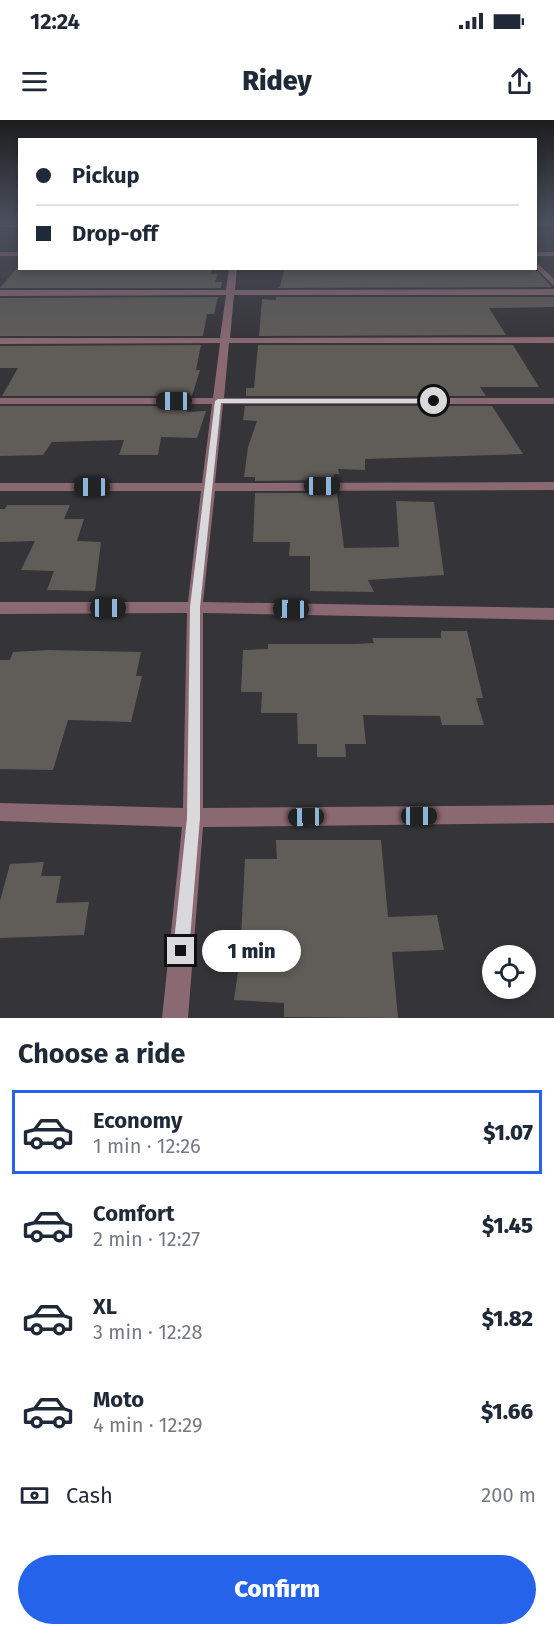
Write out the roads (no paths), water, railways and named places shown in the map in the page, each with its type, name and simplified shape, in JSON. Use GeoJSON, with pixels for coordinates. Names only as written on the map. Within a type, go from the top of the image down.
{"type":"FeatureCollection","features":[{"type":"Feature","properties":{"kind":"street"},"geometry":{"type":"LineString","coordinates":[[537,265],[554,284]]}},
{"type":"Feature","properties":{"kind":"street"},"geometry":{"type":"LineString","coordinates":[[175,1018],[193,818],[195,607],[233,270]]}},
{"type":"Feature","properties":{"kind":"street"},"geometry":{"type":"LineString","coordinates":[[0,292],[554,292]]}},
{"type":"Feature","properties":{"kind":"street"},"geometry":{"type":"LineString","coordinates":[[0,341],[554,340]]}},
{"type":"Feature","properties":{"kind":"street"},"geometry":{"type":"LineString","coordinates":[[0,401],[554,401]]}},
{"type":"Feature","properties":{"kind":"street"},"geometry":{"type":"LineString","coordinates":[[0,487],[554,486]]}},
{"type":"Feature","properties":{"kind":"street"},"geometry":{"type":"LineString","coordinates":[[0,608],[195,607],[554,614]]}},
{"type":"Feature","properties":{"kind":"street"},"geometry":{"type":"LineString","coordinates":[[0,812],[193,818],[554,814]]}}]}
